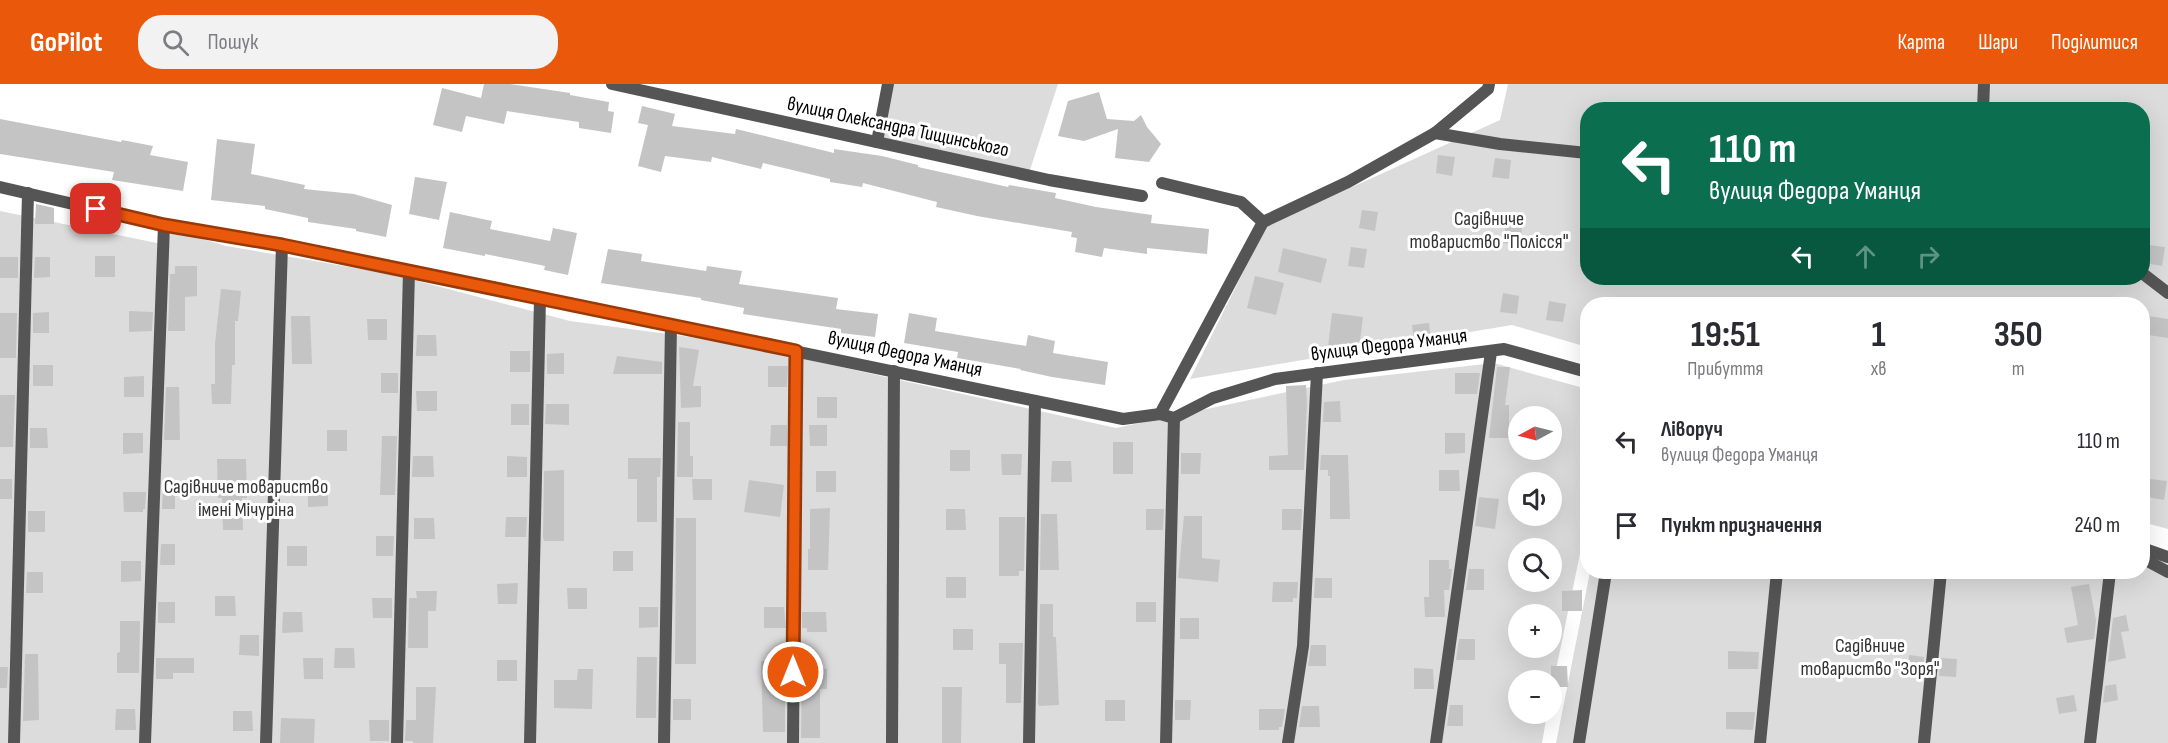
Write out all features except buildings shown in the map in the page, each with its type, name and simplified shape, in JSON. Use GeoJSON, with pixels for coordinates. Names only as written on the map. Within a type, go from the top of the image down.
{"type":"FeatureCollection","features":[{"type":"Feature","properties":{"kind":"street","name":"вулиця Олександра Тищинського"},"geometry":{"type":"LineString","coordinates":[[612,84],[1049,180],[1142,196]]}},
{"type":"Feature","properties":{"kind":"street"},"geometry":{"type":"LineString","coordinates":[[877,142],[888,84]]}},
{"type":"Feature","properties":{"kind":"street"},"geometry":{"type":"LineString","coordinates":[[1160,414],[1263,222],[1348,182],[1435,133],[1488,89],[1489,84]]}},
{"type":"Feature","properties":{"kind":"street"},"geometry":{"type":"LineString","coordinates":[[1983,102],[1984,84]]}},
{"type":"Feature","properties":{"kind":"street"},"geometry":{"type":"LineString","coordinates":[[1435,133],[1500,144],[1580,152]]}},
{"type":"Feature","properties":{"kind":"street"},"geometry":{"type":"LineString","coordinates":[[1162,183],[1241,202],[1263,222]]}},
{"type":"Feature","properties":{"kind":"street","name":"вулиця Федора Уманця"},"geometry":{"type":"LineString","coordinates":[[0,187],[164,225],[282,245],[1123,419],[1160,414],[1174,418],[1213,398],[1275,379],[1504,349],[1580,370]]}},
{"type":"Feature","properties":{"kind":"street"},"geometry":{"type":"LineString","coordinates":[[14,743],[28,193]]}},
{"type":"Feature","properties":{"kind":"street"},"geometry":{"type":"LineString","coordinates":[[145,743],[164,225]]}},
{"type":"Feature","properties":{"kind":"street"},"geometry":{"type":"LineString","coordinates":[[266,743],[282,245]]}},
{"type":"Feature","properties":{"kind":"street"},"geometry":{"type":"LineString","coordinates":[[397,743],[410,271]]}},
{"type":"Feature","properties":{"kind":"street"},"geometry":{"type":"LineString","coordinates":[[2150,279],[2168,293]]}},
{"type":"Feature","properties":{"kind":"street"},"geometry":{"type":"LineString","coordinates":[[530,743],[540,298]]}},
{"type":"Feature","properties":{"kind":"street"},"geometry":{"type":"LineString","coordinates":[[664,743],[671,325]]}},
{"type":"Feature","properties":{"kind":"street"},"geometry":{"type":"LineString","coordinates":[[793,743],[796,351]]}},
{"type":"Feature","properties":{"kind":"street"},"geometry":{"type":"LineString","coordinates":[[1436,743],[1491,352]]}},
{"type":"Feature","properties":{"kind":"street"},"geometry":{"type":"LineString","coordinates":[[892,743],[894,371]]}},
{"type":"Feature","properties":{"kind":"street"},"geometry":{"type":"LineString","coordinates":[[1288,743],[1303,646],[1317,373]]}},
{"type":"Feature","properties":{"kind":"street"},"geometry":{"type":"LineString","coordinates":[[1029,743],[1035,401]]}},
{"type":"Feature","properties":{"kind":"street"},"geometry":{"type":"LineString","coordinates":[[1166,743],[1174,418]]}},
{"type":"Feature","properties":{"kind":"street"},"geometry":{"type":"LineString","coordinates":[[2150,551],[2168,557]]}},
{"type":"Feature","properties":{"kind":"street"},"geometry":{"type":"LineString","coordinates":[[2150,562],[2168,572]]}},
{"type":"Feature","properties":{"kind":"street"},"geometry":{"type":"LineString","coordinates":[[1579,743],[1605,579]]}},
{"type":"Feature","properties":{"kind":"street"},"geometry":{"type":"LineString","coordinates":[[1760,743],[1776,579]]}},
{"type":"Feature","properties":{"kind":"street"},"geometry":{"type":"LineString","coordinates":[[1924,743],[1940,579]]}},
{"type":"Feature","properties":{"kind":"street"},"geometry":{"type":"LineString","coordinates":[[2090,743],[2109,579]]}},
{"type":"Feature","properties":{"kind":"green space"},"geometry":{"type":"Polygon","coordinates":[[[891,84],[1058,84],[1029,173],[880,138],[891,84]]]}},
{"type":"Feature","properties":{"kind":"green space","name":"Садівниче товариство \"Полісся\""},"geometry":{"type":"Polygon","coordinates":[[[1508,84],[2168,84],[2168,529],[2150,524],[2150,297],[1580,297],[1580,345],[1512,325],[1190,379],[1266,226],[1500,120],[1508,84]]]}},
{"type":"Feature","properties":{"kind":"green space","name":"Садівниче товариство імені Мічуріна"},"geometry":{"type":"Polygon","coordinates":[[[0,211],[157,243],[176,231],[226,246],[391,274],[570,321],[728,342],[1116,428],[1344,380],[1494,363],[1580,387],[1580,554],[1562,641],[1562,604],[1508,604],[1508,658],[1558,658],[1556,670],[1508,670],[1508,724],[1545,724],[1542,743],[0,743],[0,211]]]}},
{"type":"Feature","properties":{"kind":"green space","name":"Садівниче товариство \"Зоря\""},"geometry":{"type":"Polygon","coordinates":[[[2150,552],[2168,557],[2168,743],[1556,743],[1560,724],[1562,724],[1562,713],[1589,579],[2150,579],[2150,552]]]}},
{"type":"Feature","properties":{"kind":"route"},"geometry":{"type":"LineString","coordinates":[[96,209],[164,225],[282,245],[796,351],[793,672]]}}]}
